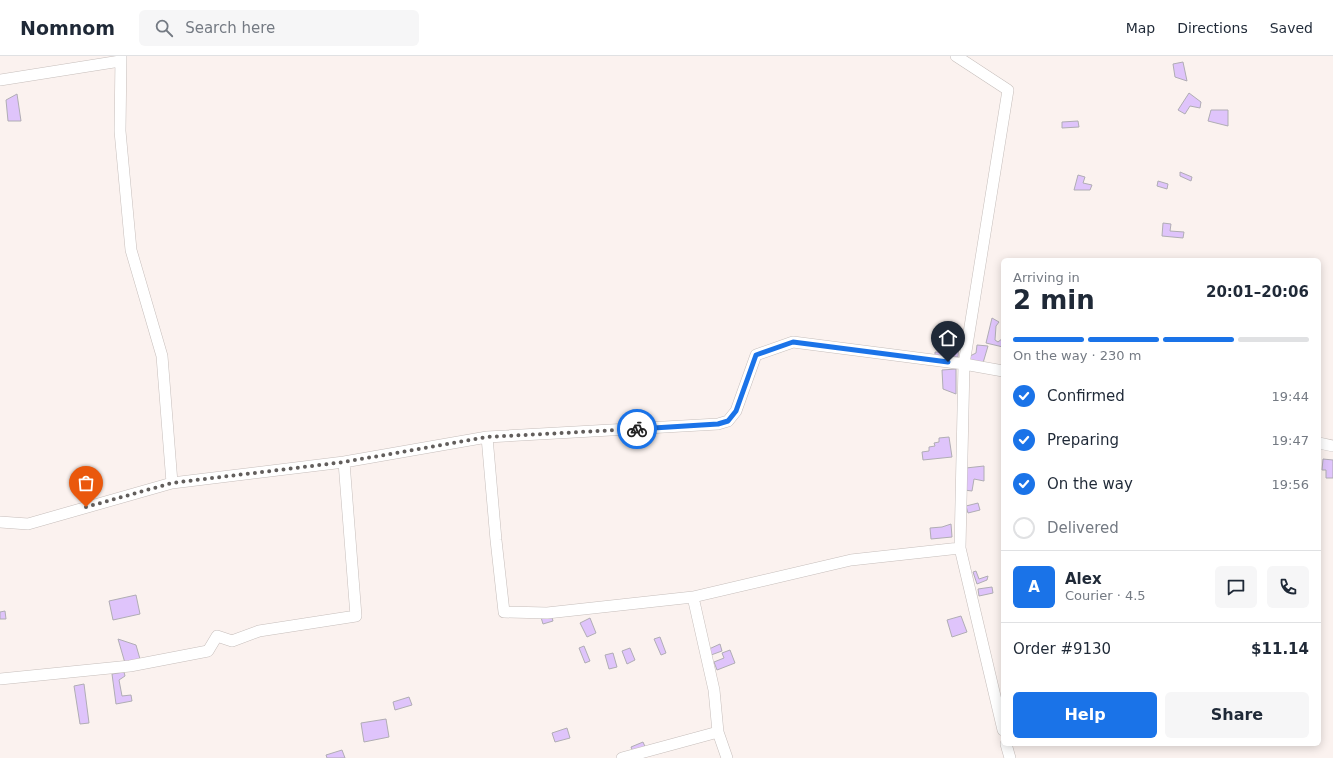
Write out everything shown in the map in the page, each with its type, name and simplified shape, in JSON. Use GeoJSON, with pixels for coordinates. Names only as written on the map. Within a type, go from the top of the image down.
{"type":"FeatureCollection","features":[{"type":"Feature","properties":{"kind":"street"},"geometry":{"type":"LineString","coordinates":[[956,56],[1008,90],[964,364],[960,548],[1001,722]]}},
{"type":"Feature","properties":{"kind":"street"},"geometry":{"type":"LineString","coordinates":[[0,80],[120,59],[120,131],[131,250],[162,356],[172,483]]}},
{"type":"Feature","properties":{"kind":"street"},"geometry":{"type":"LineString","coordinates":[[0,522],[28,524],[172,483],[344,462],[487,437],[718,424],[728,421],[736,411],[756,355],[793,342],[964,364],[1001,371]]}},
{"type":"Feature","properties":{"kind":"street"},"geometry":{"type":"LineString","coordinates":[[487,437],[504,612],[547,613],[693,597],[851,560],[960,548]]}},
{"type":"Feature","properties":{"kind":"street"},"geometry":{"type":"LineString","coordinates":[[1321,443],[1333,446]]}},
{"type":"Feature","properties":{"kind":"street"},"geometry":{"type":"LineString","coordinates":[[0,679],[130,666],[208,651],[217,636],[232,641],[259,631],[356,616],[344,462]]}},
{"type":"Feature","properties":{"kind":"street"},"geometry":{"type":"LineString","coordinates":[[693,597],[714,690],[718,732],[727,758]]}},
{"type":"Feature","properties":{"kind":"street"},"geometry":{"type":"LineString","coordinates":[[622,758],[718,732]]}},
{"type":"Feature","properties":{"kind":"street"},"geometry":{"type":"LineString","coordinates":[[1007,746],[1010,758]]}},
{"type":"Feature","properties":{"kind":"building"},"geometry":{"type":"Polygon","coordinates":[[[1183,62],[1187,81],[1175,77],[1173,64],[1183,62]]]}},
{"type":"Feature","properties":{"kind":"building"},"geometry":{"type":"Polygon","coordinates":[[[1189,93],[1201,102],[1200,108],[1190,106],[1185,114],[1178,110],[1189,93]]]}},
{"type":"Feature","properties":{"kind":"building"},"geometry":{"type":"Polygon","coordinates":[[[17,94],[21,121],[8,121],[6,100],[17,94]]]}},
{"type":"Feature","properties":{"kind":"building"},"geometry":{"type":"Polygon","coordinates":[[[1211,110],[1228,110],[1228,126],[1208,121],[1211,110]]]}},
{"type":"Feature","properties":{"kind":"building"},"geometry":{"type":"Polygon","coordinates":[[[1078,121],[1079,127],[1062,128],[1062,122],[1078,121]]]}},
{"type":"Feature","properties":{"kind":"building"},"geometry":{"type":"Polygon","coordinates":[[[1180,172],[1192,177],[1191,181],[1180,176],[1180,172]]]}},
{"type":"Feature","properties":{"kind":"building"},"geometry":{"type":"Polygon","coordinates":[[[1078,175],[1085,177],[1083,183],[1092,185],[1090,190],[1074,190],[1078,175]]]}},
{"type":"Feature","properties":{"kind":"building"},"geometry":{"type":"Polygon","coordinates":[[[1158,181],[1168,184],[1167,189],[1157,186],[1158,181]]]}},
{"type":"Feature","properties":{"kind":"building"},"geometry":{"type":"Polygon","coordinates":[[[1163,223],[1171,224],[1170,231],[1184,232],[1183,238],[1162,236],[1163,223]]]}},
{"type":"Feature","properties":{"kind":"building"},"geometry":{"type":"Polygon","coordinates":[[[992,318],[999,322],[996,326],[995,340],[998,342],[1001,340],[1001,347],[986,343],[992,318]]]}},
{"type":"Feature","properties":{"kind":"building"},"geometry":{"type":"Polygon","coordinates":[[[959,342],[958,357],[935,356],[935,352],[952,352],[952,343],[959,342]]]}},
{"type":"Feature","properties":{"kind":"building"},"geometry":{"type":"Polygon","coordinates":[[[977,345],[988,346],[983,363],[970,362],[970,356],[976,353],[977,345]]]}},
{"type":"Feature","properties":{"kind":"building"},"geometry":{"type":"Polygon","coordinates":[[[956,369],[956,394],[943,389],[942,370],[956,369]]]}},
{"type":"Feature","properties":{"kind":"building"},"geometry":{"type":"Polygon","coordinates":[[[949,437],[952,457],[923,460],[922,452],[929,451],[929,447],[935,446],[934,443],[939,442],[939,438],[949,437]]]}},
{"type":"Feature","properties":{"kind":"building"},"geometry":{"type":"Polygon","coordinates":[[[1323,459],[1333,460],[1333,478],[1326,478],[1326,470],[1322,470],[1323,459]]]}},
{"type":"Feature","properties":{"kind":"building"},"geometry":{"type":"Polygon","coordinates":[[[984,466],[984,481],[974,479],[972,491],[964,490],[966,468],[984,466]]]}},
{"type":"Feature","properties":{"kind":"building"},"geometry":{"type":"Polygon","coordinates":[[[978,503],[980,510],[968,513],[966,506],[978,503]]]}},
{"type":"Feature","properties":{"kind":"building"},"geometry":{"type":"Polygon","coordinates":[[[951,524],[952,537],[931,539],[930,528],[942,527],[951,524]]]}},
{"type":"Feature","properties":{"kind":"building"},"geometry":{"type":"Polygon","coordinates":[[[976,571],[979,579],[988,576],[987,580],[977,584],[973,572],[976,571]]]}},
{"type":"Feature","properties":{"kind":"building"},"geometry":{"type":"Polygon","coordinates":[[[992,587],[993,593],[979,596],[978,589],[992,587]]]}},
{"type":"Feature","properties":{"kind":"building"},"geometry":{"type":"Polygon","coordinates":[[[136,595],[140,614],[113,620],[109,601],[136,595]]]}},
{"type":"Feature","properties":{"kind":"building"},"geometry":{"type":"Polygon","coordinates":[[[550,610],[553,621],[543,624],[540,614],[550,610]]]}},
{"type":"Feature","properties":{"kind":"building"},"geometry":{"type":"Polygon","coordinates":[[[5,611],[6,619],[0,619],[0,612],[5,611]]]}},
{"type":"Feature","properties":{"kind":"building"},"geometry":{"type":"Polygon","coordinates":[[[961,616],[967,632],[952,637],[947,620],[961,616]]]}},
{"type":"Feature","properties":{"kind":"building"},"geometry":{"type":"Polygon","coordinates":[[[590,618],[596,633],[587,637],[580,623],[590,618]]]}},
{"type":"Feature","properties":{"kind":"building"},"geometry":{"type":"Polygon","coordinates":[[[660,637],[666,653],[661,655],[654,639],[660,637]]]}},
{"type":"Feature","properties":{"kind":"building"},"geometry":{"type":"Polygon","coordinates":[[[118,639],[136,645],[140,659],[125,663],[118,639]]]}},
{"type":"Feature","properties":{"kind":"building"},"geometry":{"type":"Polygon","coordinates":[[[720,644],[722,651],[711,655],[709,649],[720,644]]]}},
{"type":"Feature","properties":{"kind":"building"},"geometry":{"type":"Polygon","coordinates":[[[584,646],[590,661],[585,663],[579,648],[584,646]]]}},
{"type":"Feature","properties":{"kind":"building"},"geometry":{"type":"Polygon","coordinates":[[[630,648],[635,660],[627,664],[622,651],[630,648]]]}},
{"type":"Feature","properties":{"kind":"building"},"geometry":{"type":"Polygon","coordinates":[[[730,650],[735,663],[717,670],[714,662],[724,658],[722,653],[730,650]]]}},
{"type":"Feature","properties":{"kind":"building"},"geometry":{"type":"Polygon","coordinates":[[[613,653],[617,667],[609,669],[605,655],[613,653]]]}},
{"type":"Feature","properties":{"kind":"building"},"geometry":{"type":"Polygon","coordinates":[[[124,672],[125,676],[119,680],[122,696],[131,695],[132,701],[116,704],[112,674],[124,672]]]}},
{"type":"Feature","properties":{"kind":"building"},"geometry":{"type":"Polygon","coordinates":[[[84,684],[89,723],[80,724],[74,686],[84,684]]]}},
{"type":"Feature","properties":{"kind":"building"},"geometry":{"type":"Polygon","coordinates":[[[409,697],[412,705],[395,710],[393,702],[409,697]]]}},
{"type":"Feature","properties":{"kind":"building"},"geometry":{"type":"Polygon","coordinates":[[[386,719],[389,737],[364,742],[361,723],[386,719]]]}},
{"type":"Feature","properties":{"kind":"building"},"geometry":{"type":"Polygon","coordinates":[[[567,728],[570,738],[555,742],[552,733],[567,728]]]}},
{"type":"Feature","properties":{"kind":"building"},"geometry":{"type":"Polygon","coordinates":[[[643,742],[647,751],[635,756],[631,747],[643,742]]]}},
{"type":"Feature","properties":{"kind":"building"},"geometry":{"type":"Polygon","coordinates":[[[342,750],[345,758],[327,758],[326,755],[342,750]]]}},
{"type":"Feature","properties":{"kind":"way so far"},"geometry":{"type":"LineString","coordinates":[[86,507],[172,483],[344,462],[487,437],[637,429]]}},
{"type":"Feature","properties":{"kind":"route"},"geometry":{"type":"LineString","coordinates":[[637,429],[718,424],[728,421],[736,411],[756,355],[793,342],[948,362]]}}]}
